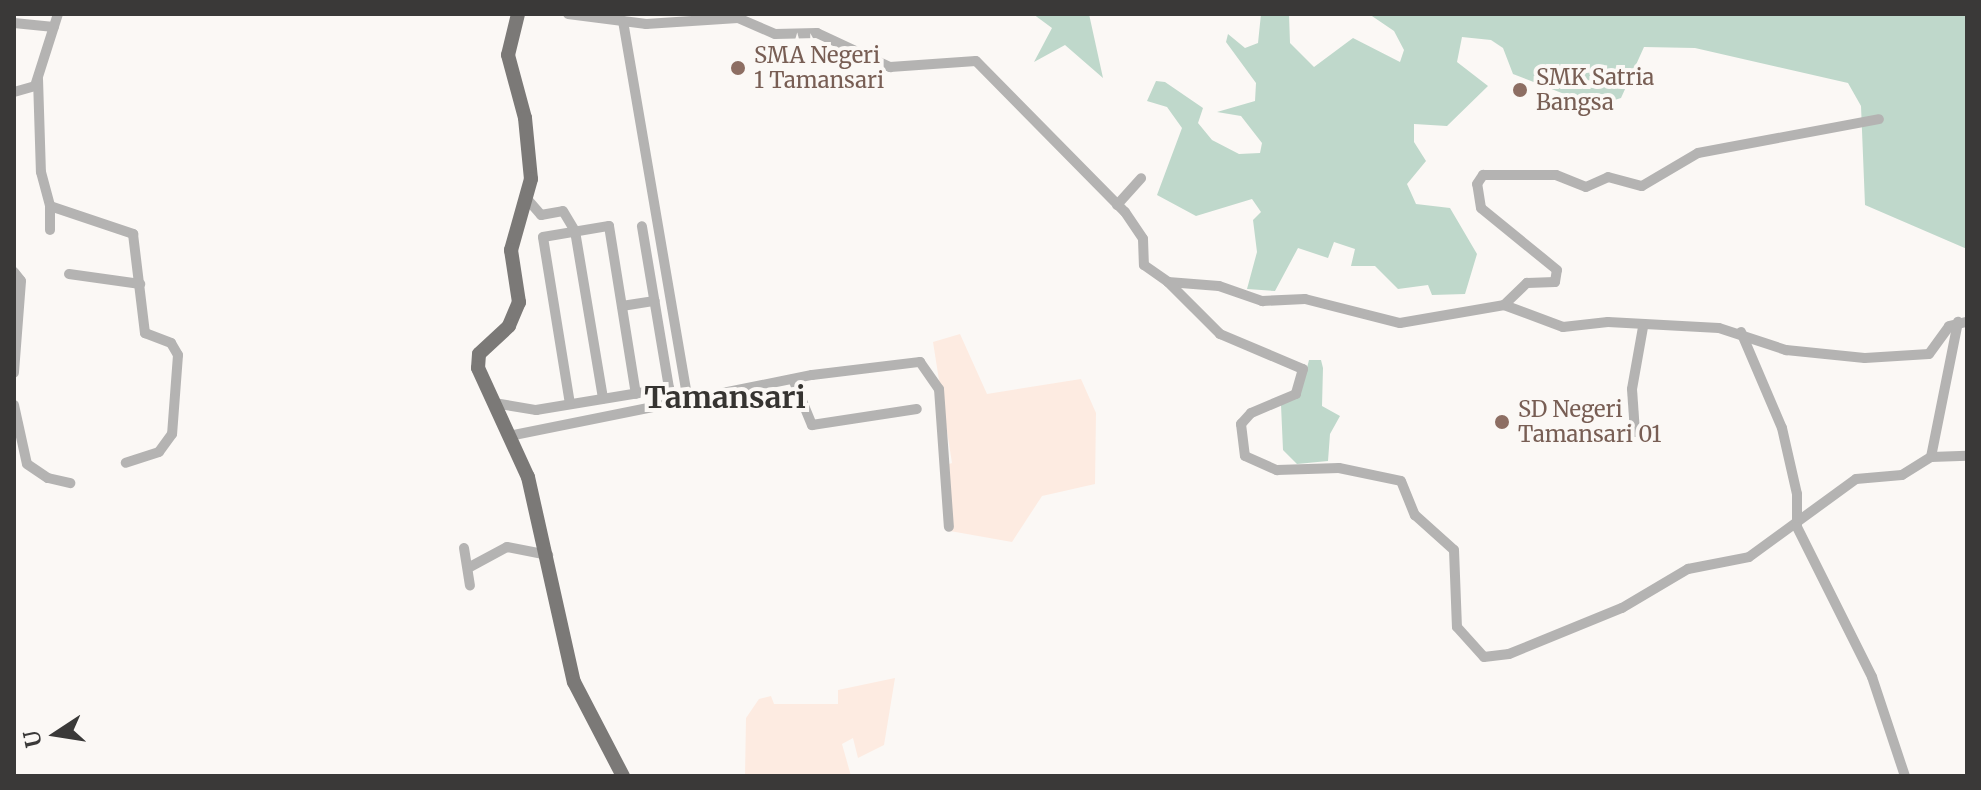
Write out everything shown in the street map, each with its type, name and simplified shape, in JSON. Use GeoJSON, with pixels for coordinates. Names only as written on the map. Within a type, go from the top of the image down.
{"type":"FeatureCollection","features":[{"type":"Feature","properties":{"kind":"main road"},"geometry":{"type":"LineString","coordinates":[[518,14],[508,52],[529,147],[528,200],[511,250],[518,308],[478,357],[494,403],[528,477],[548,555],[574,682],[623,776]]}},
{"type":"Feature","properties":{"kind":"street"},"geometry":{"type":"LineString","coordinates":[[50,230],[50,206],[40,163],[38,79],[58,14]]}},
{"type":"Feature","properties":{"kind":"street"},"geometry":{"type":"LineString","coordinates":[[568,14],[623,21],[746,17],[775,34],[817,33],[885,67],[976,61],[1140,231],[1147,270],[1168,282],[1220,334],[1303,369],[1296,394],[1241,424],[1245,456],[1277,470],[1339,468],[1401,481],[1415,515],[1454,550],[1457,627],[1484,657],[1509,654],[1622,608],[1688,569],[1749,557],[1797,527],[1856,479],[1902,475],[1931,457],[1967,456]]}},
{"type":"Feature","properties":{"kind":"street"},"geometry":{"type":"LineString","coordinates":[[623,21],[688,400]]}},
{"type":"Feature","properties":{"kind":"street"},"geometry":{"type":"LineString","coordinates":[[14,23],[54,27]]}},
{"type":"Feature","properties":{"kind":"street"},"geometry":{"type":"LineString","coordinates":[[14,92],[29,91],[38,79]]}},
{"type":"Feature","properties":{"kind":"street"},"geometry":{"type":"LineString","coordinates":[[1504,305],[1527,283],[1555,282],[1557,270],[1481,208],[1477,184],[1483,175],[1556,175],[1586,187],[1608,177],[1642,186],[1698,153],[1879,119]]}},
{"type":"Feature","properties":{"kind":"street"},"geometry":{"type":"LineString","coordinates":[[1117,205],[1141,178]]}},
{"type":"Feature","properties":{"kind":"street"},"geometry":{"type":"LineString","coordinates":[[528,200],[541,215],[563,211],[575,231],[603,399]]}},
{"type":"Feature","properties":{"kind":"street"},"geometry":{"type":"LineString","coordinates":[[50,206],[133,234],[145,333],[171,343],[178,355],[176,422],[159,452],[126,463]]}},
{"type":"Feature","properties":{"kind":"street"},"geometry":{"type":"LineString","coordinates":[[570,404],[543,237],[575,231],[609,226],[636,394]]}},
{"type":"Feature","properties":{"kind":"street"},"geometry":{"type":"LineString","coordinates":[[494,403],[523,410],[669,388],[642,226]]}},
{"type":"Feature","properties":{"kind":"street"},"geometry":{"type":"LineString","coordinates":[[14,272],[21,281],[14,373]]}},
{"type":"Feature","properties":{"kind":"street"},"geometry":{"type":"LineString","coordinates":[[69,274],[140,284]]}},
{"type":"Feature","properties":{"kind":"street"},"geometry":{"type":"LineString","coordinates":[[1168,282],[1219,286],[1262,301],[1305,299],[1400,323],[1504,305],[1563,327],[1608,322],[1741,332],[1807,354],[1924,356],[1963,322]]}},
{"type":"Feature","properties":{"kind":"street"},"geometry":{"type":"LineString","coordinates":[[622,306],[655,301]]}},
{"type":"Feature","properties":{"kind":"street"},"geometry":{"type":"LineString","coordinates":[[1931,457],[1963,322]]}},
{"type":"Feature","properties":{"kind":"street"},"geometry":{"type":"LineString","coordinates":[[1635,432],[1632,389],[1643,327]]}},
{"type":"Feature","properties":{"kind":"street"},"geometry":{"type":"LineString","coordinates":[[1741,332],[1782,428],[1797,494],[1797,527],[1872,677],[1905,776]]}},
{"type":"Feature","properties":{"kind":"street"},"geometry":{"type":"LineString","coordinates":[[509,436],[793,379],[911,362],[926,365],[939,389],[949,527]]}},
{"type":"Feature","properties":{"kind":"street"},"geometry":{"type":"LineString","coordinates":[[793,379],[812,425],[917,409]]}},
{"type":"Feature","properties":{"kind":"street"},"geometry":{"type":"LineString","coordinates":[[14,405],[27,464],[48,478],[70,483]]}},
{"type":"Feature","properties":{"kind":"street"},"geometry":{"type":"LineString","coordinates":[[468,568],[507,547],[548,555]]}},
{"type":"Feature","properties":{"kind":"street"},"geometry":{"type":"LineString","coordinates":[[464,548],[470,586]]}},
{"type":"Feature","properties":{"kind":"shaded area"},"geometry":{"type":"Polygon","coordinates":[[[960,334],[987,394],[1081,379],[1096,413],[1095,484],[1042,496],[1012,542],[950,531],[946,465],[952,463],[933,342],[960,334]]]}},
{"type":"Feature","properties":{"kind":"shaded area"},"geometry":{"type":"Polygon","coordinates":[[[895,678],[884,745],[858,758],[853,738],[842,744],[851,776],[745,776],[746,718],[759,699],[771,696],[774,704],[838,704],[838,690],[895,678]]]}},
{"type":"Feature","properties":{"kind":"green space"},"geometry":{"type":"Polygon","coordinates":[[[1033,14],[1089,14],[1103,78],[1065,45],[1034,62],[1052,28],[1033,14]]]}},
{"type":"Feature","properties":{"kind":"green space"},"geometry":{"type":"Polygon","coordinates":[[[1261,14],[1289,14],[1290,43],[1314,67],[1353,38],[1400,62],[1404,50],[1394,31],[1369,14],[1967,14],[1967,249],[1865,205],[1861,106],[1848,83],[1695,48],[1644,47],[1621,98],[1595,106],[1513,74],[1503,48],[1491,40],[1462,37],[1457,62],[1488,86],[1447,126],[1414,124],[1414,142],[1426,161],[1407,184],[1416,204],[1450,208],[1477,254],[1465,294],[1432,295],[1428,285],[1398,289],[1375,266],[1351,266],[1355,249],[1334,242],[1328,258],[1298,248],[1275,291],[1247,289],[1257,252],[1253,220],[1261,212],[1252,199],[1196,216],[1157,195],[1182,128],[1167,107],[1147,101],[1156,81],[1165,82],[1203,108],[1198,123],[1212,140],[1239,154],[1260,153],[1262,143],[1241,116],[1217,112],[1255,101],[1256,83],[1226,42],[1228,34],[1245,48],[1258,43],[1261,14]]]}},
{"type":"Feature","properties":{"kind":"green space"},"geometry":{"type":"Polygon","coordinates":[[[1309,360],[1321,360],[1322,406],[1340,416],[1330,434],[1328,461],[1297,464],[1283,450],[1281,405],[1301,391],[1309,360]]]}},
{"type":"Feature","properties":{"kind":"place","name":"SMA Negeri 1 Tamansari"},"geometry":{"type":"Point","coordinates":[738,68]}},
{"type":"Feature","properties":{"kind":"place","name":"SMK Satria Bangsa"},"geometry":{"type":"Point","coordinates":[1520,90]}},
{"type":"Feature","properties":{"kind":"place","name":"SD Negeri Tamansari 01"},"geometry":{"type":"Point","coordinates":[1502,422]}},
{"type":"Feature","properties":{"kind":"district","name":"Tamansari"},"geometry":{"type":"Point","coordinates":[725,397]}}]}
